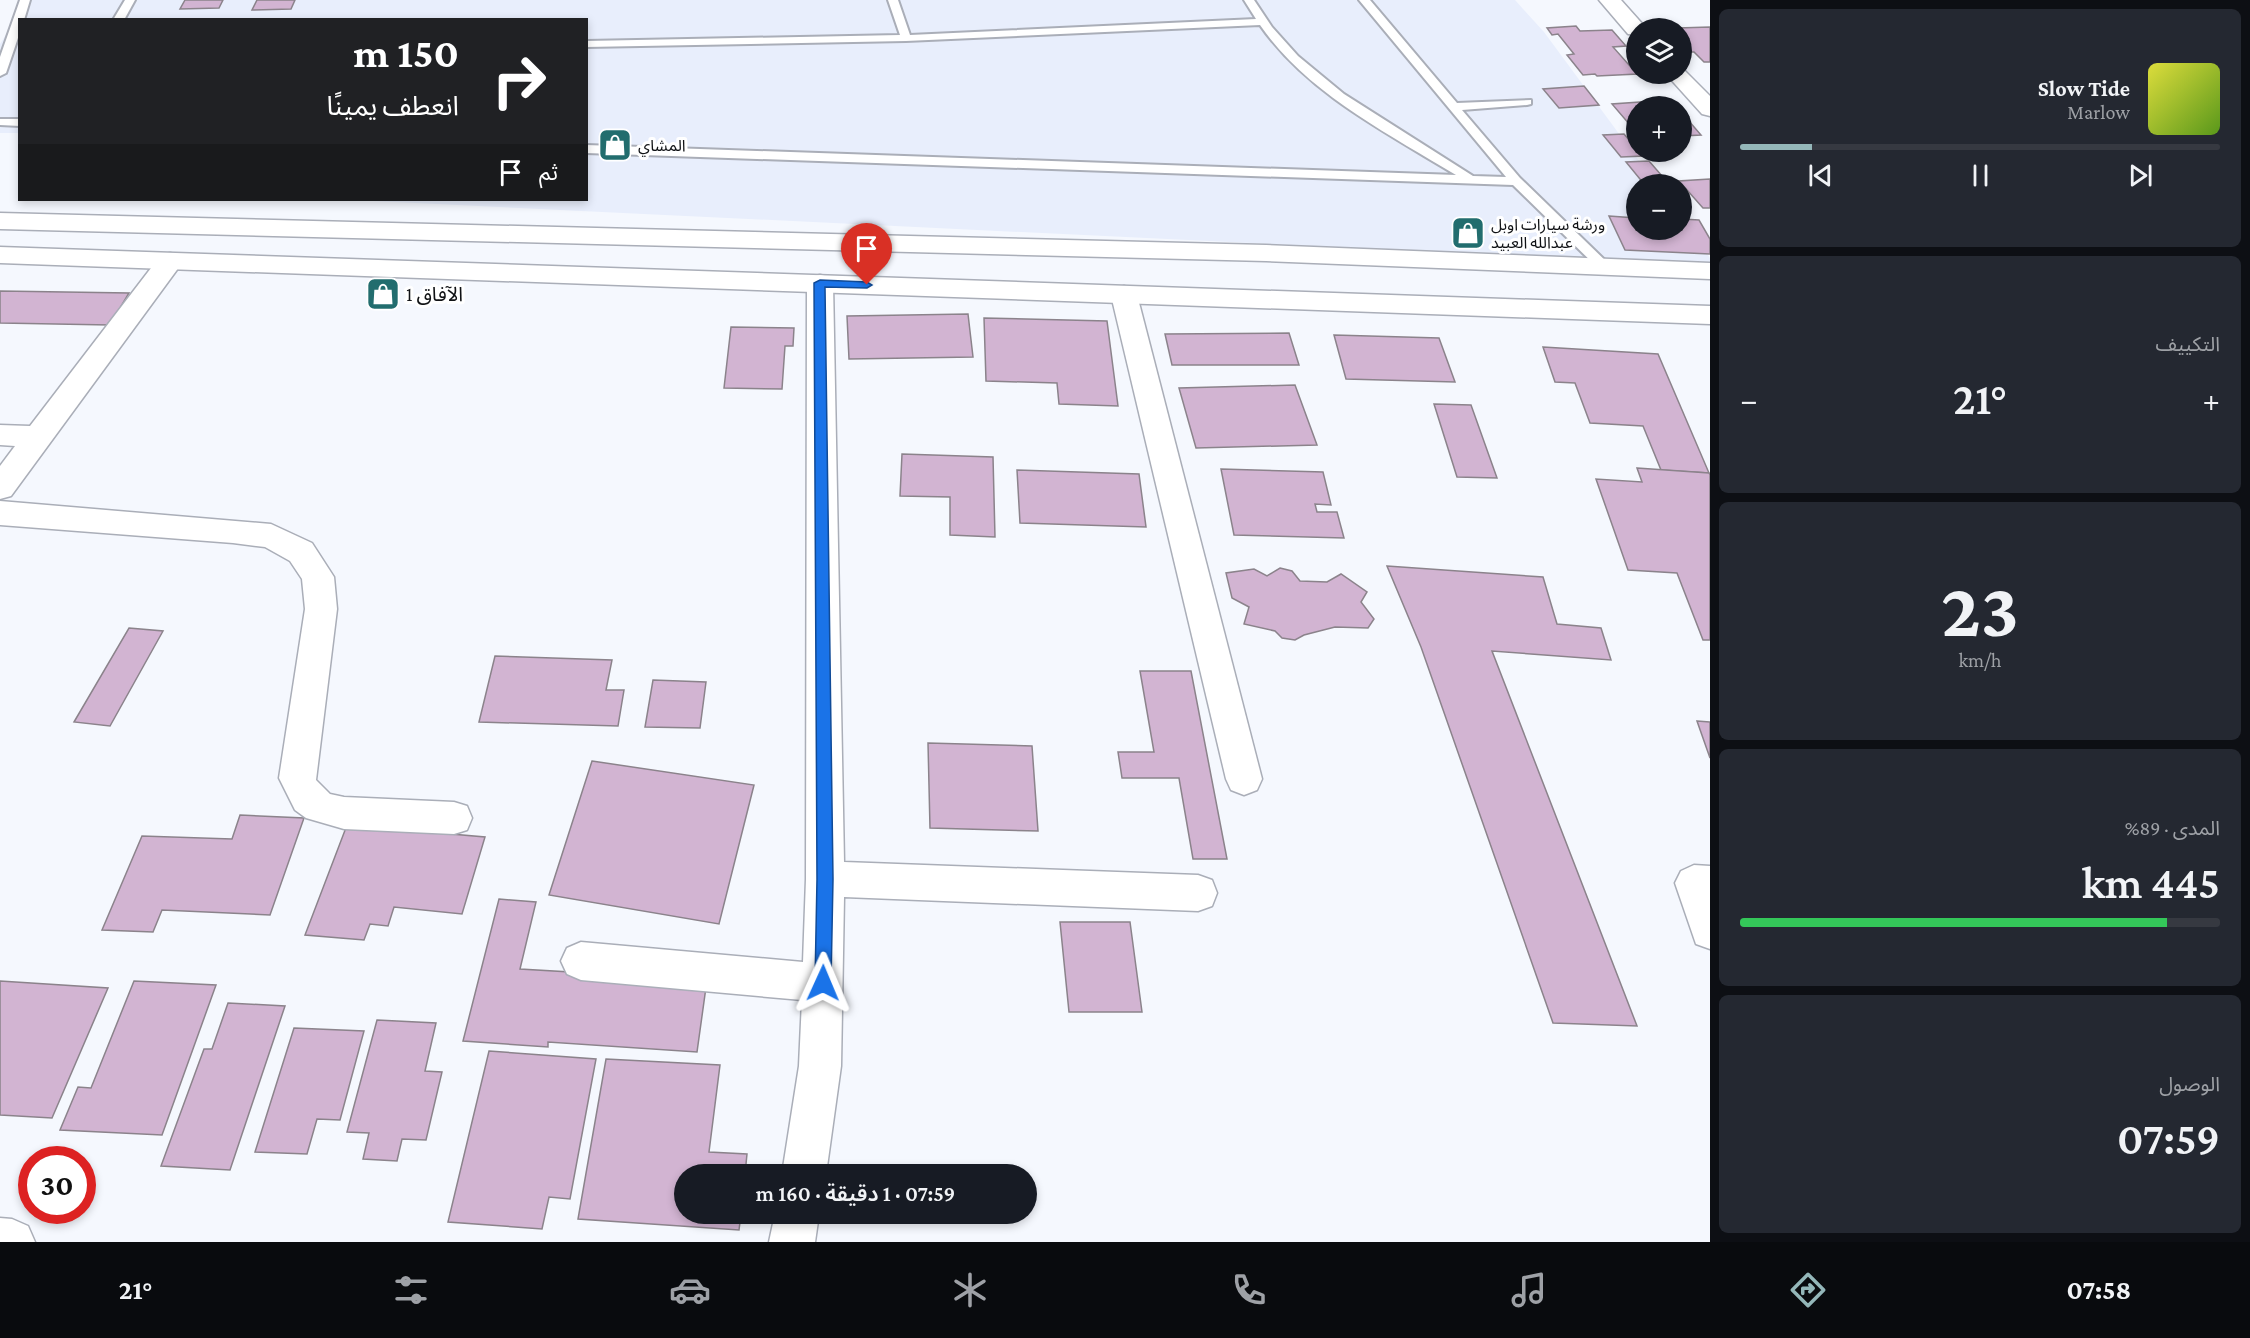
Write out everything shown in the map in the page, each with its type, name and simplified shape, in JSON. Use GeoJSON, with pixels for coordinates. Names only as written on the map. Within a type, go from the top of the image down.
{"type":"FeatureCollection","features":[{"type":"Feature","properties":{"kind":"street"},"geometry":{"type":"LineString","coordinates":[[1609,0],[1626,18]]}},
{"type":"Feature","properties":{"kind":"street"},"geometry":{"type":"LineString","coordinates":[[1686,84],[1710,109]]}},
{"type":"Feature","properties":{"kind":"street"},"geometry":{"type":"LineString","coordinates":[[0,221],[1266,253],[1710,271]]}},
{"type":"Feature","properties":{"kind":"street"},"geometry":{"type":"LineString","coordinates":[[0,255],[1710,315]]}},
{"type":"Feature","properties":{"kind":"street"},"geometry":{"type":"LineString","coordinates":[[0,488],[170,261]]}},
{"type":"Feature","properties":{"kind":"street"},"geometry":{"type":"LineString","coordinates":[[805,1164],[820,1066],[825,879],[820,283]]}},
{"type":"Feature","properties":{"kind":"street"},"geometry":{"type":"LineString","coordinates":[[1124,295],[1244,779]]}},
{"type":"Feature","properties":{"kind":"street"},"geometry":{"type":"LineString","coordinates":[[0,435],[36,437]]}},
{"type":"Feature","properties":{"kind":"street"},"geometry":{"type":"LineString","coordinates":[[0,513],[233,531],[271,536],[301,552],[318,577],[321,609],[297,778],[304,796],[321,808],[343,813],[454,818]]}},
{"type":"Feature","properties":{"kind":"street"},"geometry":{"type":"LineString","coordinates":[[825,879],[1198,893]]}},
{"type":"Feature","properties":{"kind":"street"},"geometry":{"type":"LineString","coordinates":[[1710,884],[1694,883],[1710,931]]}},
{"type":"Feature","properties":{"kind":"street"},"geometry":{"type":"LineString","coordinates":[[580,961],[823,983]]}},
{"type":"Feature","properties":{"kind":"street"},"geometry":{"type":"LineString","coordinates":[[792,1242],[795,1224]]}},
{"type":"Feature","properties":{"kind":"street"},"geometry":{"type":"LineString","coordinates":[[0,1241],[12,1242]]}},
{"type":"Feature","properties":{"kind":"lane"},"geometry":{"type":"LineString","coordinates":[[19,18],[25,0]]}},
{"type":"Feature","properties":{"kind":"lane"},"geometry":{"type":"LineString","coordinates":[[119,18],[130,0]]}},
{"type":"Feature","properties":{"kind":"lane"},"geometry":{"type":"LineString","coordinates":[[893,0],[906,38]]}},
{"type":"Feature","properties":{"kind":"lane"},"geometry":{"type":"LineString","coordinates":[[1249,0],[1275,38],[1308,71],[1359,108],[1470,180]]}},
{"type":"Feature","properties":{"kind":"lane"},"geometry":{"type":"LineString","coordinates":[[1364,0],[1516,181],[1605,267]]}},
{"type":"Feature","properties":{"kind":"lane"},"geometry":{"type":"LineString","coordinates":[[0,73],[18,20]]}},
{"type":"Feature","properties":{"kind":"lane"},"geometry":{"type":"LineString","coordinates":[[588,44],[906,38],[1263,22]]}},
{"type":"Feature","properties":{"kind":"lane"},"geometry":{"type":"LineString","coordinates":[[1454,107],[1527,102]]}},
{"type":"Feature","properties":{"kind":"lane"},"geometry":{"type":"LineString","coordinates":[[0,122],[18,123]]}},
{"type":"Feature","properties":{"kind":"lane"},"geometry":{"type":"LineString","coordinates":[[588,149],[1516,181]]}},
{"type":"Feature","properties":{"kind":"shaded area"},"geometry":{"type":"Polygon","coordinates":[[[28,0],[1515,0],[1544,32],[1626,143],[1626,162],[1640,162],[1649,174],[1626,174],[1626,240],[1692,240],[1692,233],[1710,258],[1710,265],[373,201],[588,201],[588,18],[18,18],[18,133],[0,133],[0,44],[28,0]]]}},
{"type":"Feature","properties":{"kind":"building"},"geometry":{"type":"Polygon","coordinates":[[[185,0],[223,0],[219,8],[180,9],[185,0]]]}},
{"type":"Feature","properties":{"kind":"building"},"geometry":{"type":"Polygon","coordinates":[[[257,0],[295,0],[291,9],[252,10],[257,0]]]}},
{"type":"Feature","properties":{"kind":"building"},"geometry":{"type":"Polygon","coordinates":[[[1576,26],[1580,31],[1612,30],[1626,46],[1613,47],[1626,62],[1626,75],[1583,75],[1567,55],[1574,54],[1558,34],[1552,35],[1547,28],[1576,26]]]}},
{"type":"Feature","properties":{"kind":"building"},"geometry":{"type":"Polygon","coordinates":[[[1710,27],[1710,62],[1704,62],[1692,52],[1692,28],[1710,27]]]}},
{"type":"Feature","properties":{"kind":"building"},"geometry":{"type":"Polygon","coordinates":[[[1584,86],[1599,105],[1559,108],[1543,89],[1584,86]]]}},
{"type":"Feature","properties":{"kind":"building"},"geometry":{"type":"Polygon","coordinates":[[[1626,103],[1626,120],[1612,104],[1626,103]]]}},
{"type":"Feature","properties":{"kind":"building"},"geometry":{"type":"Polygon","coordinates":[[[1692,125],[1701,135],[1692,135],[1692,125]]]}},
{"type":"Feature","properties":{"kind":"building"},"geometry":{"type":"Polygon","coordinates":[[[1624,134],[1626,157],[1621,157],[1603,135],[1624,134]]]}},
{"type":"Feature","properties":{"kind":"building"},"geometry":{"type":"Polygon","coordinates":[[[1626,162],[1650,162],[1660,174],[1636,174],[1626,162]]]}},
{"type":"Feature","properties":{"kind":"building"},"geometry":{"type":"Polygon","coordinates":[[[1710,179],[1710,208],[1703,208],[1692,196],[1692,180],[1710,179]]]}},
{"type":"Feature","properties":{"kind":"building"},"geometry":{"type":"Polygon","coordinates":[[[1609,216],[1626,217],[1626,240],[1692,240],[1692,220],[1699,220],[1710,239],[1710,254],[1625,250],[1609,216]]]}},
{"type":"Feature","properties":{"kind":"building"},"geometry":{"type":"Polygon","coordinates":[[[0,291],[129,293],[110,325],[0,323],[0,291]]]}},
{"type":"Feature","properties":{"kind":"building"},"geometry":{"type":"Polygon","coordinates":[[[968,314],[973,357],[849,359],[847,316],[968,314]]]}},
{"type":"Feature","properties":{"kind":"building"},"geometry":{"type":"Polygon","coordinates":[[[984,318],[1107,321],[1118,406],[1059,404],[1057,383],[986,381],[984,318]]]}},
{"type":"Feature","properties":{"kind":"building"},"geometry":{"type":"Polygon","coordinates":[[[731,327],[794,328],[793,346],[785,346],[782,389],[724,388],[731,327]]]}},
{"type":"Feature","properties":{"kind":"building"},"geometry":{"type":"Polygon","coordinates":[[[1289,333],[1299,365],[1172,365],[1165,334],[1289,333]]]}},
{"type":"Feature","properties":{"kind":"building"},"geometry":{"type":"Polygon","coordinates":[[[1334,335],[1439,338],[1455,382],[1346,379],[1334,335]]]}},
{"type":"Feature","properties":{"kind":"building"},"geometry":{"type":"Polygon","coordinates":[[[1543,347],[1658,354],[1709,473],[1661,470],[1643,426],[1590,423],[1575,383],[1555,382],[1543,347]]]}},
{"type":"Feature","properties":{"kind":"building"},"geometry":{"type":"Polygon","coordinates":[[[1295,385],[1317,445],[1196,448],[1179,388],[1295,385]]]}},
{"type":"Feature","properties":{"kind":"building"},"geometry":{"type":"Polygon","coordinates":[[[1434,404],[1471,405],[1497,478],[1457,477],[1434,404]]]}},
{"type":"Feature","properties":{"kind":"building"},"geometry":{"type":"Polygon","coordinates":[[[902,454],[993,457],[995,537],[950,535],[950,497],[900,496],[902,454]]]}},
{"type":"Feature","properties":{"kind":"building"},"geometry":{"type":"Polygon","coordinates":[[[1637,468],[1709,473],[1710,475],[1710,640],[1703,640],[1677,573],[1628,570],[1596,479],[1642,482],[1637,468]]]}},
{"type":"Feature","properties":{"kind":"building"},"geometry":{"type":"Polygon","coordinates":[[[1221,469],[1323,472],[1331,505],[1315,504],[1317,512],[1337,512],[1344,538],[1234,535],[1221,469]]]}},
{"type":"Feature","properties":{"kind":"building"},"geometry":{"type":"Polygon","coordinates":[[[1017,470],[1139,474],[1146,527],[1020,523],[1017,470]]]}},
{"type":"Feature","properties":{"kind":"building"},"geometry":{"type":"Polygon","coordinates":[[[1387,566],[1543,577],[1557,624],[1601,628],[1611,660],[1492,651],[1637,1026],[1553,1023],[1421,647],[1387,566]]]}},
{"type":"Feature","properties":{"kind":"building"},"geometry":{"type":"Polygon","coordinates":[[[1280,568],[1292,571],[1300,581],[1327,582],[1341,574],[1367,592],[1361,602],[1374,619],[1368,628],[1335,627],[1304,635],[1295,640],[1282,638],[1275,631],[1244,624],[1249,607],[1232,598],[1226,573],[1254,569],[1267,576],[1280,568]]]}},
{"type":"Feature","properties":{"kind":"building"},"geometry":{"type":"Polygon","coordinates":[[[129,628],[163,631],[110,726],[74,722],[129,628]]]}},
{"type":"Feature","properties":{"kind":"building"},"geometry":{"type":"Polygon","coordinates":[[[495,656],[612,660],[606,690],[624,690],[618,726],[479,722],[495,656]]]}},
{"type":"Feature","properties":{"kind":"building"},"geometry":{"type":"Polygon","coordinates":[[[1140,671],[1191,671],[1227,859],[1193,859],[1179,778],[1122,778],[1118,752],[1154,752],[1140,671]]]}},
{"type":"Feature","properties":{"kind":"building"},"geometry":{"type":"Polygon","coordinates":[[[653,680],[706,682],[700,728],[645,727],[653,680]]]}},
{"type":"Feature","properties":{"kind":"building"},"geometry":{"type":"Polygon","coordinates":[[[1697,721],[1710,722],[1710,758],[1697,721]]]}},
{"type":"Feature","properties":{"kind":"building"},"geometry":{"type":"Polygon","coordinates":[[[928,743],[1032,746],[1038,831],[930,828],[928,743]]]}},
{"type":"Feature","properties":{"kind":"building"},"geometry":{"type":"Polygon","coordinates":[[[592,761],[754,785],[719,924],[549,895],[592,761]]]}},
{"type":"Feature","properties":{"kind":"building"},"geometry":{"type":"Polygon","coordinates":[[[240,815],[304,818],[270,915],[162,910],[153,932],[102,930],[142,836],[232,839],[240,815]]]}},
{"type":"Feature","properties":{"kind":"building"},"geometry":{"type":"Polygon","coordinates":[[[347,825],[485,837],[462,914],[394,907],[388,926],[370,924],[364,940],[305,935],[347,825]]]}},
{"type":"Feature","properties":{"kind":"building"},"geometry":{"type":"Polygon","coordinates":[[[499,899],[536,902],[520,969],[707,980],[697,1052],[548,1042],[548,1047],[463,1041],[499,899]]]}},
{"type":"Feature","properties":{"kind":"building"},"geometry":{"type":"Polygon","coordinates":[[[1060,922],[1130,922],[1142,1012],[1069,1012],[1060,922]]]}},
{"type":"Feature","properties":{"kind":"building"},"geometry":{"type":"Polygon","coordinates":[[[0,981],[108,988],[52,1118],[0,1115],[0,981]]]}},
{"type":"Feature","properties":{"kind":"building"},"geometry":{"type":"Polygon","coordinates":[[[134,981],[216,985],[162,1135],[60,1130],[78,1087],[91,1088],[134,981]]]}},
{"type":"Feature","properties":{"kind":"building"},"geometry":{"type":"Polygon","coordinates":[[[228,1003],[285,1006],[230,1170],[161,1166],[204,1049],[212,1049],[228,1003]]]}},
{"type":"Feature","properties":{"kind":"building"},"geometry":{"type":"Polygon","coordinates":[[[377,1020],[436,1023],[425,1071],[442,1072],[426,1140],[402,1139],[397,1161],[363,1159],[369,1133],[347,1132],[377,1020]]]}},
{"type":"Feature","properties":{"kind":"building"},"geometry":{"type":"Polygon","coordinates":[[[294,1028],[364,1031],[340,1120],[317,1119],[307,1154],[255,1152],[294,1028]]]}},
{"type":"Feature","properties":{"kind":"building"},"geometry":{"type":"Polygon","coordinates":[[[489,1051],[596,1059],[570,1199],[549,1197],[542,1229],[448,1222],[489,1051]]]}},
{"type":"Feature","properties":{"kind":"building"},"geometry":{"type":"Polygon","coordinates":[[[606,1059],[720,1065],[709,1152],[747,1154],[746,1164],[674,1164],[674,1224],[740,1224],[739,1230],[578,1219],[606,1059]]]}},
{"type":"Feature","properties":{"kind":"place","name":"المشاي"},"geometry":{"type":"Point","coordinates":[615,145]}},
{"type":"Feature","properties":{"kind":"place","name":"ورشة سيارات اوبل عبدالله العبيد"},"geometry":{"type":"Point","coordinates":[1468,233]}},
{"type":"Feature","properties":{"kind":"place","name":"الآفاق 1"},"geometry":{"type":"Point","coordinates":[383,294]}},
{"type":"Feature","properties":{"kind":"route"},"geometry":{"type":"LineString","coordinates":[[823,983],[825,879],[820,283],[867,285]]}}]}
